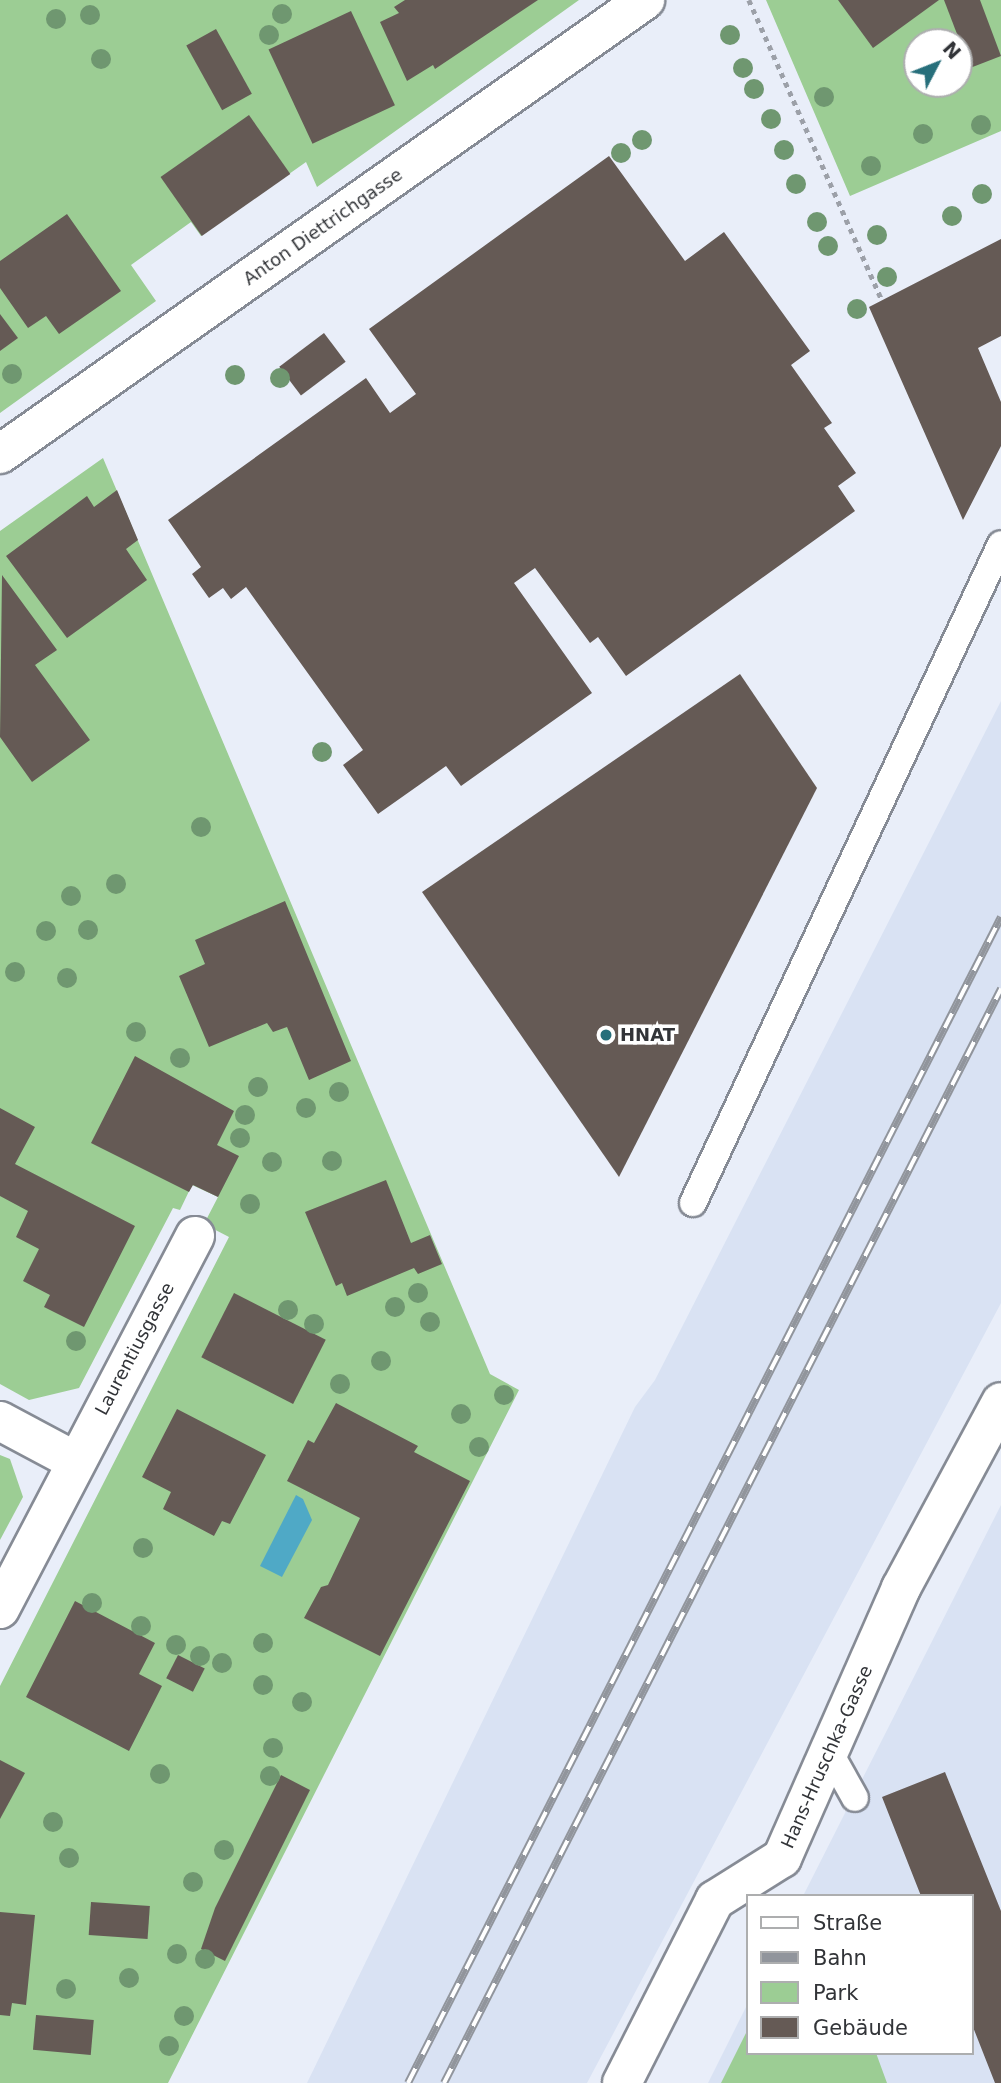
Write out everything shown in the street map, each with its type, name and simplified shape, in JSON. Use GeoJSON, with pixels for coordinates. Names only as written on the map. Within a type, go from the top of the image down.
{"type":"FeatureCollection","features":[{"type":"Feature","properties":{"kind":"street","name":"Anton Diettrichgasse"},"geometry":{"type":"LineString","coordinates":[[0,454],[645,0]]}},
{"type":"Feature","properties":{"kind":"street","name":"Laurentiusgasse"},"geometry":{"type":"LineString","coordinates":[[0,1609],[75,1461],[195,1236]]}},
{"type":"Feature","properties":{"kind":"street","name":"Hans-Hruschka-Gasse"},"geometry":{"type":"LineString","coordinates":[[622,2083],[715,1900],[782,1858],[831,1755],[901,1588],[1001,1402]]}},
{"type":"Feature","properties":{"kind":"street"},"geometry":{"type":"LineString","coordinates":[[0,1421],[75,1461]]}},
{"type":"Feature","properties":{"kind":"lane"},"geometry":{"type":"LineString","coordinates":[[693,1203],[1001,544]]}},
{"type":"Feature","properties":{"kind":"lane"},"geometry":{"type":"LineString","coordinates":[[831,1755],[855,1798]]}},
{"type":"Feature","properties":{"kind":"path"},"geometry":{"type":"LineString","coordinates":[[749,0],[882,300]]}},
{"type":"Feature","properties":{"kind":"shaded area"},"geometry":{"type":"Polygon","coordinates":[[[1001,701],[1001,1303],[587,2083],[307,2083],[635,1407],[655,1380],[1001,701]]]}},
{"type":"Feature","properties":{"kind":"shaded area"},"geometry":{"type":"Polygon","coordinates":[[[1001,1505],[1001,2083],[708,2083],[746,2007],[746,2055],[973,2055],[973,1894],[804,1894],[1001,1505]]]}},
{"type":"Feature","properties":{"kind":"green space"},"geometry":{"type":"Polygon","coordinates":[[[0,0],[579,0],[317,187],[306,162],[201,236],[191,222],[131,265],[156,301],[0,413],[0,0]]]}},
{"type":"Feature","properties":{"kind":"green space"},"geometry":{"type":"Polygon","coordinates":[[[766,0],[1001,0],[1001,131],[850,196],[766,0]]]}},
{"type":"Feature","properties":{"kind":"green space"},"geometry":{"type":"Polygon","coordinates":[[[103,458],[490,1374],[519,1390],[168,2083],[0,2083],[0,1686],[229,1237],[204,1224],[218,1197],[192,1185],[180,1210],[173,1208],[79,1388],[29,1400],[0,1384],[0,531],[103,458]]]}},
{"type":"Feature","properties":{"kind":"green space"},"geometry":{"type":"Polygon","coordinates":[[[0,1455],[10,1459],[23,1497],[0,1540],[0,1455]]]}},
{"type":"Feature","properties":{"kind":"green space"},"geometry":{"type":"Polygon","coordinates":[[[746,2033],[746,2055],[877,2055],[887,2083],[721,2083],[746,2033]]]}},
{"type":"Feature","properties":{"kind":"water"},"geometry":{"type":"Polygon","coordinates":[[[296,1495],[303,1499],[312,1520],[282,1577],[260,1566],[296,1495]]]}},
{"type":"Feature","properties":{"kind":"building"},"geometry":{"type":"Polygon","coordinates":[[[405,0],[538,0],[435,69],[433,65],[407,81],[380,22],[399,13],[394,7],[405,0]]]}},
{"type":"Feature","properties":{"kind":"building"},"geometry":{"type":"Polygon","coordinates":[[[838,0],[939,0],[873,48],[838,0]]]}},
{"type":"Feature","properties":{"kind":"building"},"geometry":{"type":"Polygon","coordinates":[[[944,0],[980,0],[1001,56],[973,67],[973,28],[955,28],[944,0]]]}},
{"type":"Feature","properties":{"kind":"building"},"geometry":{"type":"Polygon","coordinates":[[[351,11],[395,105],[312,144],[269,49],[351,11]]]}},
{"type":"Feature","properties":{"kind":"building"},"geometry":{"type":"Polygon","coordinates":[[[216,29],[252,94],[222,110],[186,45],[216,29]]]}},
{"type":"Feature","properties":{"kind":"building"},"geometry":{"type":"Polygon","coordinates":[[[249,115],[290,174],[202,236],[161,177],[249,115]]]}},
{"type":"Feature","properties":{"kind":"building"},"geometry":{"type":"Polygon","coordinates":[[[609,156],[685,261],[724,232],[810,351],[791,365],[832,423],[824,428],[856,473],[838,486],[855,511],[626,676],[598,637],[590,643],[535,568],[514,583],[592,693],[461,786],[446,766],[378,814],[343,765],[363,750],[246,587],[231,599],[223,588],[209,598],[192,574],[201,567],[168,520],[366,378],[390,413],[416,394],[369,329],[609,156]]]}},
{"type":"Feature","properties":{"kind":"building"},"geometry":{"type":"Polygon","coordinates":[[[67,214],[121,291],[59,334],[46,316],[28,328],[0,288],[0,261],[67,214]]]}},
{"type":"Feature","properties":{"kind":"building"},"geometry":{"type":"Polygon","coordinates":[[[1001,239],[1001,336],[978,348],[1001,402],[1001,446],[963,520],[869,307],[1001,239]]]}},
{"type":"Feature","properties":{"kind":"building"},"geometry":{"type":"Polygon","coordinates":[[[0,314],[18,338],[0,351],[0,314]]]}},
{"type":"Feature","properties":{"kind":"building"},"geometry":{"type":"Polygon","coordinates":[[[324,333],[346,362],[301,395],[279,367],[324,333]]]}},
{"type":"Feature","properties":{"kind":"building"},"geometry":{"type":"Polygon","coordinates":[[[117,490],[138,540],[126,549],[147,580],[67,638],[6,556],[87,496],[94,507],[117,490]]]}},
{"type":"Feature","properties":{"kind":"building"},"geometry":{"type":"Polygon","coordinates":[[[2,575],[57,650],[35,665],[90,740],[32,782],[0,737],[2,575]]]}},
{"type":"Feature","properties":{"kind":"building","name":"HNAT"},"geometry":{"type":"Polygon","coordinates":[[[740,674],[817,788],[619,1177],[422,892],[740,674]]]}},
{"type":"Feature","properties":{"kind":"building"},"geometry":{"type":"Polygon","coordinates":[[[285,901],[351,1061],[309,1080],[287,1027],[273,1032],[267,1023],[209,1047],[179,976],[205,964],[195,940],[285,901]]]}},
{"type":"Feature","properties":{"kind":"building"},"geometry":{"type":"Polygon","coordinates":[[[135,1056],[234,1111],[217,1145],[239,1156],[218,1197],[193,1185],[189,1192],[91,1143],[135,1056]]]}},
{"type":"Feature","properties":{"kind":"building"},"geometry":{"type":"Polygon","coordinates":[[[0,1108],[35,1127],[15,1164],[135,1226],[84,1327],[44,1307],[50,1295],[23,1281],[39,1249],[16,1237],[28,1211],[0,1196],[0,1108]]]}},
{"type":"Feature","properties":{"kind":"building"},"geometry":{"type":"Polygon","coordinates":[[[386,1180],[411,1243],[430,1235],[442,1264],[418,1274],[414,1268],[347,1296],[342,1283],[336,1286],[305,1212],[386,1180]]]}},
{"type":"Feature","properties":{"kind":"building"},"geometry":{"type":"Polygon","coordinates":[[[234,1293],[326,1340],[293,1404],[201,1357],[234,1293]]]}},
{"type":"Feature","properties":{"kind":"building"},"geometry":{"type":"Polygon","coordinates":[[[336,1403],[418,1446],[414,1452],[470,1481],[380,1656],[304,1618],[321,1587],[328,1585],[360,1518],[287,1481],[308,1440],[314,1443],[336,1403]]]}},
{"type":"Feature","properties":{"kind":"building"},"geometry":{"type":"Polygon","coordinates":[[[177,1409],[266,1455],[230,1524],[222,1521],[214,1536],[163,1509],[171,1492],[142,1477],[177,1409]]]}},
{"type":"Feature","properties":{"kind":"building"},"geometry":{"type":"Polygon","coordinates":[[[75,1601],[155,1643],[139,1674],[162,1686],[129,1751],[26,1697],[75,1601]]]}},
{"type":"Feature","properties":{"kind":"building"},"geometry":{"type":"Polygon","coordinates":[[[178,1655],[205,1669],[193,1692],[166,1678],[178,1655]]]}},
{"type":"Feature","properties":{"kind":"building"},"geometry":{"type":"Polygon","coordinates":[[[0,1760],[25,1773],[0,1819],[0,1760]]]}},
{"type":"Feature","properties":{"kind":"building"},"geometry":{"type":"Polygon","coordinates":[[[945,1772],[1001,1911],[1001,2083],[995,2083],[973,2027],[973,1894],[920,1894],[882,1797],[945,1772]]]}},
{"type":"Feature","properties":{"kind":"building"},"geometry":{"type":"Polygon","coordinates":[[[281,1775],[310,1790],[225,1961],[201,1949],[215,1908],[281,1775]]]}},
{"type":"Feature","properties":{"kind":"building"},"geometry":{"type":"Polygon","coordinates":[[[91,1902],[150,1906],[148,1939],[89,1935],[91,1902]]]}},
{"type":"Feature","properties":{"kind":"building"},"geometry":{"type":"Polygon","coordinates":[[[0,1912],[35,1915],[26,2005],[12,2003],[10,2016],[0,2015],[0,1912]]]}},
{"type":"Feature","properties":{"kind":"building"},"geometry":{"type":"Polygon","coordinates":[[[36,2015],[94,2020],[91,2055],[33,2050],[36,2015]]]}},
{"type":"Feature","properties":{"kind":"railway"},"geometry":{"type":"LineString","coordinates":[[408,2083],[1001,917]]}},
{"type":"Feature","properties":{"kind":"railway"},"geometry":{"type":"LineString","coordinates":[[444,2083],[1001,989]]}},
{"type":"Feature","properties":{"kind":"place","name":"HNAT"},"geometry":{"type":"Point","coordinates":[606,1035]}}]}
